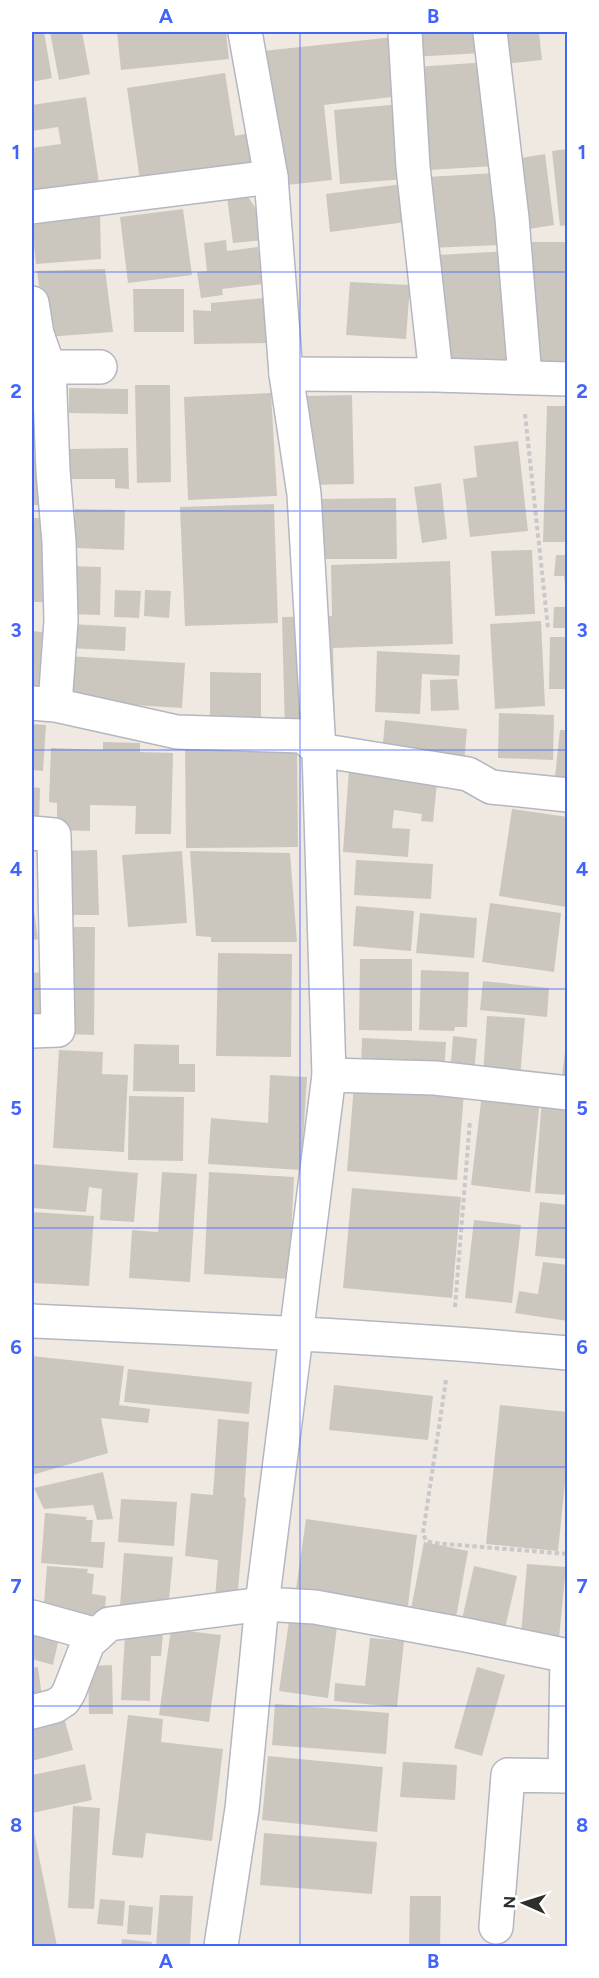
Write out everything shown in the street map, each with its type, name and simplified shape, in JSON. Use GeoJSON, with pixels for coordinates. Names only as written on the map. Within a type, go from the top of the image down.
{"type":"FeatureCollection","features":[{"type":"Feature","properties":{"kind":"street"},"geometry":{"type":"LineString","coordinates":[[221,1947],[242,1809],[262,1604],[328,1075],[319,750],[304,494],[286,375],[271,177],[245,32]]}},
{"type":"Feature","properties":{"kind":"street"},"geometry":{"type":"LineString","coordinates":[[405,32],[413,167],[436,375]]}},
{"type":"Feature","properties":{"kind":"street"},"geometry":{"type":"LineString","coordinates":[[490,32],[510,206],[525,377]]}},
{"type":"Feature","properties":{"kind":"street"},"geometry":{"type":"LineString","coordinates":[[32,207],[271,177]]}},
{"type":"Feature","properties":{"kind":"street"},"geometry":{"type":"LineString","coordinates":[[32,303],[53,471],[59,542],[61,621],[43,704],[177,732],[303,736],[319,750],[468,774],[491,788],[567,795]]}},
{"type":"Feature","properties":{"kind":"street"},"geometry":{"type":"LineString","coordinates":[[40,368],[100,367]]}},
{"type":"Feature","properties":{"kind":"street"},"geometry":{"type":"LineString","coordinates":[[286,375],[436,375],[567,379]]}},
{"type":"Feature","properties":{"kind":"street"},"geometry":{"type":"LineString","coordinates":[[32,833],[54,835],[58,1030],[32,1031]]}},
{"type":"Feature","properties":{"kind":"street"},"geometry":{"type":"LineString","coordinates":[[328,1075],[473,1082],[567,1093]]}},
{"type":"Feature","properties":{"kind":"street"},"geometry":{"type":"LineString","coordinates":[[32,1320],[296,1332],[567,1353]]}},
{"type":"Feature","properties":{"kind":"street"},"geometry":{"type":"LineString","coordinates":[[32,1712],[55,1706],[64,1700],[88,1643],[109,1624],[262,1604],[315,1607],[567,1656],[566,1776],[508,1774],[496,1927]]}},
{"type":"Feature","properties":{"kind":"street"},"geometry":{"type":"LineString","coordinates":[[32,1617],[98,1635]]}},
{"type":"Feature","properties":{"kind":"path"},"geometry":{"type":"LineString","coordinates":[[525,377],[525,424],[548,628]]}},
{"type":"Feature","properties":{"kind":"path"},"geometry":{"type":"LineString","coordinates":[[473,1082],[452,1343],[423,1533],[426,1541],[433,1543],[567,1554]]}},
{"type":"Feature","properties":{"kind":"building"},"geometry":{"type":"Polygon","coordinates":[[[32,32],[44,32],[52,78],[32,82],[32,32]]]}},
{"type":"Feature","properties":{"kind":"building"},"geometry":{"type":"Polygon","coordinates":[[[50,32],[82,32],[90,74],[59,80],[50,32]]]}},
{"type":"Feature","properties":{"kind":"building"},"geometry":{"type":"Polygon","coordinates":[[[117,32],[226,32],[229,59],[121,70],[117,32]]]}},
{"type":"Feature","properties":{"kind":"building"},"geometry":{"type":"Polygon","coordinates":[[[410,32],[480,32],[482,53],[412,57],[410,32]]]}},
{"type":"Feature","properties":{"kind":"building"},"geometry":{"type":"Polygon","coordinates":[[[501,32],[539,32],[542,60],[504,64],[501,32]]]}},
{"type":"Feature","properties":{"kind":"building"},"geometry":{"type":"Polygon","coordinates":[[[394,37],[400,96],[324,105],[332,180],[278,186],[263,51],[394,37]]]}},
{"type":"Feature","properties":{"kind":"building"},"geometry":{"type":"Polygon","coordinates":[[[488,62],[494,166],[429,170],[416,67],[488,62]]]}},
{"type":"Feature","properties":{"kind":"building"},"geometry":{"type":"Polygon","coordinates":[[[225,73],[235,136],[249,133],[254,171],[141,188],[127,88],[225,73]]]}},
{"type":"Feature","properties":{"kind":"building"},"geometry":{"type":"Polygon","coordinates":[[[86,97],[100,189],[32,199],[32,148],[61,144],[58,127],[32,131],[32,105],[86,97]]]}},
{"type":"Feature","properties":{"kind":"building"},"geometry":{"type":"Polygon","coordinates":[[[401,104],[407,179],[340,184],[334,110],[401,104]]]}},
{"type":"Feature","properties":{"kind":"building"},"geometry":{"type":"Polygon","coordinates":[[[568,149],[568,225],[560,226],[552,151],[568,149]]]}},
{"type":"Feature","properties":{"kind":"building"},"geometry":{"type":"Polygon","coordinates":[[[545,154],[554,225],[529,229],[521,158],[545,154]]]}},
{"type":"Feature","properties":{"kind":"building"},"geometry":{"type":"Polygon","coordinates":[[[495,173],[499,245],[430,248],[427,177],[495,173]]]}},
{"type":"Feature","properties":{"kind":"building"},"geometry":{"type":"Polygon","coordinates":[[[402,184],[406,222],[330,232],[326,194],[402,184]]]}},
{"type":"Feature","properties":{"kind":"building"},"geometry":{"type":"Polygon","coordinates":[[[247,195],[260,215],[263,240],[233,243],[227,197],[247,195]]]}},
{"type":"Feature","properties":{"kind":"building"},"geometry":{"type":"Polygon","coordinates":[[[183,209],[192,275],[128,283],[120,217],[183,209]]]}},
{"type":"Feature","properties":{"kind":"building"},"geometry":{"type":"Polygon","coordinates":[[[100,213],[101,259],[36,264],[32,225],[100,213]]]}},
{"type":"Feature","properties":{"kind":"building"},"geometry":{"type":"Polygon","coordinates":[[[226,240],[227,251],[258,247],[263,284],[222,289],[223,295],[201,298],[197,272],[207,271],[204,243],[226,240]]]}},
{"type":"Feature","properties":{"kind":"building"},"geometry":{"type":"Polygon","coordinates":[[[523,242],[568,242],[568,367],[531,366],[523,242]]]}},
{"type":"Feature","properties":{"kind":"building"},"geometry":{"type":"Polygon","coordinates":[[[510,251],[516,360],[442,364],[437,255],[510,251]]]}},
{"type":"Feature","properties":{"kind":"building"},"geometry":{"type":"Polygon","coordinates":[[[105,269],[113,332],[46,337],[37,271],[105,269]]]}},
{"type":"Feature","properties":{"kind":"building"},"geometry":{"type":"Polygon","coordinates":[[[350,282],[410,285],[406,339],[346,335],[350,282]]]}},
{"type":"Feature","properties":{"kind":"building"},"geometry":{"type":"Polygon","coordinates":[[[133,289],[184,289],[184,332],[134,332],[133,289]]]}},
{"type":"Feature","properties":{"kind":"building"},"geometry":{"type":"Polygon","coordinates":[[[264,298],[268,343],[194,344],[193,310],[211,311],[211,303],[264,298]]]}},
{"type":"Feature","properties":{"kind":"building"},"geometry":{"type":"Polygon","coordinates":[[[135,385],[170,385],[171,482],[137,483],[135,385]]]}},
{"type":"Feature","properties":{"kind":"building"},"geometry":{"type":"Polygon","coordinates":[[[41,388],[42,448],[32,448],[32,389],[41,388]]]}},
{"type":"Feature","properties":{"kind":"building"},"geometry":{"type":"Polygon","coordinates":[[[69,388],[128,389],[128,414],[69,413],[69,388]]]}},
{"type":"Feature","properties":{"kind":"building"},"geometry":{"type":"Polygon","coordinates":[[[271,393],[277,496],[188,500],[184,397],[271,393]]]}},
{"type":"Feature","properties":{"kind":"building"},"geometry":{"type":"Polygon","coordinates":[[[352,395],[354,484],[308,485],[306,396],[352,395]]]}},
{"type":"Feature","properties":{"kind":"building"},"geometry":{"type":"Polygon","coordinates":[[[547,406],[568,406],[568,542],[543,542],[547,406]]]}},
{"type":"Feature","properties":{"kind":"building"},"geometry":{"type":"Polygon","coordinates":[[[518,441],[528,531],[470,537],[463,479],[477,477],[474,446],[518,441]]]}},
{"type":"Feature","properties":{"kind":"building"},"geometry":{"type":"Polygon","coordinates":[[[128,448],[129,489],[115,488],[115,479],[70,479],[69,449],[128,448]]]}},
{"type":"Feature","properties":{"kind":"building"},"geometry":{"type":"Polygon","coordinates":[[[32,458],[41,458],[41,505],[32,505],[32,458]]]}},
{"type":"Feature","properties":{"kind":"building"},"geometry":{"type":"Polygon","coordinates":[[[441,483],[447,539],[422,543],[414,487],[441,483]]]}},
{"type":"Feature","properties":{"kind":"building"},"geometry":{"type":"Polygon","coordinates":[[[396,498],[397,559],[322,559],[321,499],[396,498]]]}},
{"type":"Feature","properties":{"kind":"building"},"geometry":{"type":"Polygon","coordinates":[[[274,504],[278,623],[185,626],[180,507],[274,504]]]}},
{"type":"Feature","properties":{"kind":"building"},"geometry":{"type":"Polygon","coordinates":[[[75,509],[125,510],[124,550],[75,548],[75,509]]]}},
{"type":"Feature","properties":{"kind":"building"},"geometry":{"type":"Polygon","coordinates":[[[32,518],[54,518],[52,602],[32,602],[32,518]]]}},
{"type":"Feature","properties":{"kind":"building"},"geometry":{"type":"Polygon","coordinates":[[[532,550],[535,614],[495,616],[491,551],[532,550]]]}},
{"type":"Feature","properties":{"kind":"building"},"geometry":{"type":"Polygon","coordinates":[[[556,555],[568,555],[568,584],[565,584],[564,576],[554,576],[556,555]]]}},
{"type":"Feature","properties":{"kind":"building"},"geometry":{"type":"Polygon","coordinates":[[[450,561],[453,644],[333,648],[335,731],[285,732],[282,617],[332,616],[331,565],[450,561]]]}},
{"type":"Feature","properties":{"kind":"building"},"geometry":{"type":"Polygon","coordinates":[[[68,566],[101,567],[100,615],[67,614],[68,566]]]}},
{"type":"Feature","properties":{"kind":"building"},"geometry":{"type":"Polygon","coordinates":[[[115,590],[141,591],[139,618],[114,617],[115,590]]]}},
{"type":"Feature","properties":{"kind":"building"},"geometry":{"type":"Polygon","coordinates":[[[145,590],[171,591],[169,618],[144,616],[145,590]]]}},
{"type":"Feature","properties":{"kind":"building"},"geometry":{"type":"Polygon","coordinates":[[[554,607],[568,607],[568,628],[553,628],[554,607]]]}},
{"type":"Feature","properties":{"kind":"building"},"geometry":{"type":"Polygon","coordinates":[[[541,621],[545,706],[495,709],[490,624],[541,621]]]}},
{"type":"Feature","properties":{"kind":"building"},"geometry":{"type":"Polygon","coordinates":[[[70,624],[126,627],[125,651],[69,648],[70,624]]]}},
{"type":"Feature","properties":{"kind":"building"},"geometry":{"type":"Polygon","coordinates":[[[32,631],[50,633],[44,699],[32,697],[32,631]]]}},
{"type":"Feature","properties":{"kind":"building"},"geometry":{"type":"Polygon","coordinates":[[[550,637],[568,637],[568,689],[549,689],[550,637]]]}},
{"type":"Feature","properties":{"kind":"building"},"geometry":{"type":"Polygon","coordinates":[[[377,651],[460,655],[459,676],[422,674],[420,714],[375,712],[377,651]]]}},
{"type":"Feature","properties":{"kind":"building"},"geometry":{"type":"Polygon","coordinates":[[[67,656],[185,663],[182,708],[64,701],[67,656]]]}},
{"type":"Feature","properties":{"kind":"building"},"geometry":{"type":"Polygon","coordinates":[[[210,672],[261,673],[261,720],[210,719],[210,672]]]}},
{"type":"Feature","properties":{"kind":"building"},"geometry":{"type":"Polygon","coordinates":[[[457,679],[459,710],[431,711],[430,680],[457,679]]]}},
{"type":"Feature","properties":{"kind":"building"},"geometry":{"type":"Polygon","coordinates":[[[499,713],[554,715],[553,760],[498,758],[499,713]]]}},
{"type":"Feature","properties":{"kind":"building"},"geometry":{"type":"Polygon","coordinates":[[[385,720],[467,729],[464,763],[382,755],[385,720]]]}},
{"type":"Feature","properties":{"kind":"building"},"geometry":{"type":"Polygon","coordinates":[[[32,724],[46,725],[43,771],[32,770],[32,724]]]}},
{"type":"Feature","properties":{"kind":"building"},"geometry":{"type":"Polygon","coordinates":[[[560,730],[568,730],[568,778],[555,777],[560,730]]]}},
{"type":"Feature","properties":{"kind":"building"},"geometry":{"type":"Polygon","coordinates":[[[297,739],[298,847],[186,848],[185,740],[297,739]]]}},
{"type":"Feature","properties":{"kind":"building"},"geometry":{"type":"Polygon","coordinates":[[[103,742],[140,743],[140,752],[173,753],[171,834],[135,834],[136,806],[90,805],[90,831],[57,830],[57,803],[49,802],[51,748],[103,750],[103,742]]]}},
{"type":"Feature","properties":{"kind":"building"},"geometry":{"type":"Polygon","coordinates":[[[349,769],[437,783],[433,822],[421,821],[422,814],[394,810],[392,828],[410,829],[408,857],[343,852],[349,769]]]}},
{"type":"Feature","properties":{"kind":"building"},"geometry":{"type":"Polygon","coordinates":[[[32,787],[40,788],[39,825],[32,824],[32,787]]]}},
{"type":"Feature","properties":{"kind":"building"},"geometry":{"type":"Polygon","coordinates":[[[512,809],[568,817],[567,907],[499,896],[512,809]]]}},
{"type":"Feature","properties":{"kind":"building"},"geometry":{"type":"Polygon","coordinates":[[[97,850],[99,915],[65,915],[63,851],[97,850]]]}},
{"type":"Feature","properties":{"kind":"building"},"geometry":{"type":"Polygon","coordinates":[[[182,851],[187,923],[128,927],[122,855],[182,851]]]}},
{"type":"Feature","properties":{"kind":"building"},"geometry":{"type":"Polygon","coordinates":[[[190,851],[290,853],[297,942],[211,942],[211,937],[196,936],[190,851]]]}},
{"type":"Feature","properties":{"kind":"building"},"geometry":{"type":"Polygon","coordinates":[[[356,860],[433,864],[431,899],[354,895],[356,860]]]}},
{"type":"Feature","properties":{"kind":"building"},"geometry":{"type":"Polygon","coordinates":[[[490,903],[561,913],[554,972],[482,962],[490,903]]]}},
{"type":"Feature","properties":{"kind":"building"},"geometry":{"type":"Polygon","coordinates":[[[356,906],[414,911],[411,951],[353,946],[356,906]]]}},
{"type":"Feature","properties":{"kind":"building"},"geometry":{"type":"Polygon","coordinates":[[[34,911],[38,939],[32,940],[32,912],[34,911]]]}},
{"type":"Feature","properties":{"kind":"building"},"geometry":{"type":"Polygon","coordinates":[[[420,913],[477,918],[474,958],[416,953],[420,913]]]}},
{"type":"Feature","properties":{"kind":"building"},"geometry":{"type":"Polygon","coordinates":[[[66,927],[95,927],[94,1035],[65,1034],[66,927]]]}},
{"type":"Feature","properties":{"kind":"building"},"geometry":{"type":"Polygon","coordinates":[[[218,953],[292,954],[291,1057],[216,1056],[218,953]]]}},
{"type":"Feature","properties":{"kind":"building"},"geometry":{"type":"Polygon","coordinates":[[[360,959],[412,959],[412,1031],[359,1030],[360,959]]]}},
{"type":"Feature","properties":{"kind":"building"},"geometry":{"type":"Polygon","coordinates":[[[421,970],[469,972],[467,1027],[455,1027],[454,1031],[419,1030],[421,970]]]}},
{"type":"Feature","properties":{"kind":"building"},"geometry":{"type":"Polygon","coordinates":[[[48,972],[47,1027],[32,1027],[32,973],[48,972]]]}},
{"type":"Feature","properties":{"kind":"building"},"geometry":{"type":"Polygon","coordinates":[[[483,981],[549,988],[547,1017],[480,1010],[483,981]]]}},
{"type":"Feature","properties":{"kind":"building"},"geometry":{"type":"Polygon","coordinates":[[[487,1016],[525,1018],[520,1078],[483,1075],[487,1016]]]}},
{"type":"Feature","properties":{"kind":"building"},"geometry":{"type":"Polygon","coordinates":[[[453,1036],[477,1039],[474,1075],[450,1073],[453,1036]]]}},
{"type":"Feature","properties":{"kind":"building"},"geometry":{"type":"Polygon","coordinates":[[[362,1038],[446,1042],[444,1074],[361,1070],[362,1038]]]}},
{"type":"Feature","properties":{"kind":"building"},"geometry":{"type":"Polygon","coordinates":[[[566,1043],[568,1043],[568,1076],[562,1076],[566,1043]]]}},
{"type":"Feature","properties":{"kind":"building"},"geometry":{"type":"Polygon","coordinates":[[[134,1044],[179,1045],[179,1064],[195,1064],[195,1092],[133,1091],[134,1044]]]}},
{"type":"Feature","properties":{"kind":"building"},"geometry":{"type":"Polygon","coordinates":[[[59,1050],[103,1052],[102,1074],[128,1075],[124,1152],[53,1148],[59,1050]]]}},
{"type":"Feature","properties":{"kind":"building"},"geometry":{"type":"Polygon","coordinates":[[[270,1075],[307,1077],[301,1170],[208,1164],[211,1118],[268,1123],[270,1075]]]}},
{"type":"Feature","properties":{"kind":"building"},"geometry":{"type":"Polygon","coordinates":[[[354,1085],[464,1093],[457,1180],[347,1171],[354,1085]]]}},
{"type":"Feature","properties":{"kind":"building"},"geometry":{"type":"Polygon","coordinates":[[[482,1094],[540,1101],[530,1192],[471,1185],[482,1094]]]}},
{"type":"Feature","properties":{"kind":"building"},"geometry":{"type":"Polygon","coordinates":[[[129,1096],[184,1097],[183,1161],[128,1160],[129,1096]]]}},
{"type":"Feature","properties":{"kind":"building"},"geometry":{"type":"Polygon","coordinates":[[[542,1097],[568,1099],[568,1195],[535,1193],[542,1097]]]}},
{"type":"Feature","properties":{"kind":"building"},"geometry":{"type":"Polygon","coordinates":[[[32,1164],[138,1173],[134,1222],[100,1220],[102,1189],[89,1187],[86,1212],[32,1208],[32,1164]]]}},
{"type":"Feature","properties":{"kind":"building"},"geometry":{"type":"Polygon","coordinates":[[[162,1172],[197,1174],[190,1282],[129,1278],[132,1230],[158,1232],[162,1172]]]}},
{"type":"Feature","properties":{"kind":"building"},"geometry":{"type":"Polygon","coordinates":[[[209,1172],[294,1177],[289,1279],[204,1274],[209,1172]]]}},
{"type":"Feature","properties":{"kind":"building"},"geometry":{"type":"Polygon","coordinates":[[[352,1188],[461,1197],[452,1298],[343,1288],[352,1188]]]}},
{"type":"Feature","properties":{"kind":"building"},"geometry":{"type":"Polygon","coordinates":[[[540,1202],[568,1205],[568,1259],[535,1256],[540,1202]]]}},
{"type":"Feature","properties":{"kind":"building"},"geometry":{"type":"Polygon","coordinates":[[[32,1212],[94,1216],[89,1286],[32,1283],[32,1212]]]}},
{"type":"Feature","properties":{"kind":"building"},"geometry":{"type":"Polygon","coordinates":[[[474,1220],[521,1225],[512,1303],[465,1298],[474,1220]]]}},
{"type":"Feature","properties":{"kind":"building"},"geometry":{"type":"Polygon","coordinates":[[[543,1262],[568,1265],[568,1321],[515,1313],[519,1291],[538,1294],[543,1262]]]}},
{"type":"Feature","properties":{"kind":"building"},"geometry":{"type":"Polygon","coordinates":[[[32,1356],[124,1366],[119,1405],[150,1409],[148,1423],[101,1418],[108,1453],[32,1475],[32,1356]]]}},
{"type":"Feature","properties":{"kind":"building"},"geometry":{"type":"Polygon","coordinates":[[[128,1369],[252,1382],[249,1414],[124,1402],[128,1369]]]}},
{"type":"Feature","properties":{"kind":"building"},"geometry":{"type":"Polygon","coordinates":[[[334,1385],[433,1396],[428,1440],[329,1430],[334,1385]]]}},
{"type":"Feature","properties":{"kind":"building"},"geometry":{"type":"Polygon","coordinates":[[[500,1405],[568,1412],[568,1454],[558,1551],[486,1544],[500,1405]]]}},
{"type":"Feature","properties":{"kind":"building"},"geometry":{"type":"Polygon","coordinates":[[[218,1419],[249,1422],[244,1497],[246,1498],[237,1601],[215,1599],[218,1560],[185,1556],[191,1493],[213,1495],[218,1419]]]}},
{"type":"Feature","properties":{"kind":"building"},"geometry":{"type":"Polygon","coordinates":[[[103,1472],[113,1519],[97,1520],[93,1505],[44,1509],[34,1488],[103,1472]]]}},
{"type":"Feature","properties":{"kind":"building"},"geometry":{"type":"Polygon","coordinates":[[[121,1499],[177,1502],[174,1546],[118,1542],[121,1499]]]}},
{"type":"Feature","properties":{"kind":"building"},"geometry":{"type":"Polygon","coordinates":[[[45,1513],[87,1517],[86,1520],[93,1520],[91,1542],[105,1542],[103,1568],[41,1563],[45,1513]]]}},
{"type":"Feature","properties":{"kind":"building"},"geometry":{"type":"Polygon","coordinates":[[[306,1519],[417,1535],[407,1613],[295,1597],[306,1519]]]}},
{"type":"Feature","properties":{"kind":"building"},"geometry":{"type":"Polygon","coordinates":[[[424,1542],[468,1551],[455,1623],[410,1614],[424,1542]]]}},
{"type":"Feature","properties":{"kind":"building"},"geometry":{"type":"Polygon","coordinates":[[[124,1553],[173,1557],[168,1611],[120,1606],[124,1553]]]}},
{"type":"Feature","properties":{"kind":"building"},"geometry":{"type":"Polygon","coordinates":[[[527,1564],[566,1567],[559,1638],[521,1635],[527,1564]]]}},
{"type":"Feature","properties":{"kind":"building"},"geometry":{"type":"Polygon","coordinates":[[[47,1566],[88,1569],[87,1573],[94,1574],[92,1594],[106,1596],[104,1622],[43,1616],[47,1566]]]}},
{"type":"Feature","properties":{"kind":"building"},"geometry":{"type":"Polygon","coordinates":[[[474,1566],[517,1576],[503,1637],[460,1628],[474,1566]]]}},
{"type":"Feature","properties":{"kind":"building"},"geometry":{"type":"Polygon","coordinates":[[[289,1621],[337,1627],[328,1698],[279,1691],[289,1621]]]}},
{"type":"Feature","properties":{"kind":"building"},"geometry":{"type":"Polygon","coordinates":[[[32,1625],[60,1633],[53,1665],[32,1659],[32,1625]]]}},
{"type":"Feature","properties":{"kind":"building"},"geometry":{"type":"Polygon","coordinates":[[[171,1629],[221,1635],[209,1722],[159,1715],[171,1629]]]}},
{"type":"Feature","properties":{"kind":"building"},"geometry":{"type":"Polygon","coordinates":[[[146,1632],[163,1633],[161,1656],[151,1656],[150,1701],[121,1700],[125,1635],[146,1637],[146,1632]]]}},
{"type":"Feature","properties":{"kind":"building"},"geometry":{"type":"Polygon","coordinates":[[[370,1638],[404,1641],[397,1707],[334,1701],[335,1683],[365,1686],[370,1638]]]}},
{"type":"Feature","properties":{"kind":"building"},"geometry":{"type":"Polygon","coordinates":[[[112,1665],[113,1714],[89,1714],[88,1666],[112,1665]]]}},
{"type":"Feature","properties":{"kind":"building"},"geometry":{"type":"Polygon","coordinates":[[[38,1667],[43,1705],[32,1707],[32,1668],[38,1667]]]}},
{"type":"Feature","properties":{"kind":"building"},"geometry":{"type":"Polygon","coordinates":[[[477,1667],[505,1675],[482,1756],[454,1748],[477,1667]]]}},
{"type":"Feature","properties":{"kind":"building"},"geometry":{"type":"Polygon","coordinates":[[[275,1704],[389,1713],[386,1754],[272,1745],[275,1704]]]}},
{"type":"Feature","properties":{"kind":"building"},"geometry":{"type":"Polygon","coordinates":[[[128,1715],[163,1719],[161,1742],[223,1749],[212,1841],[146,1833],[143,1858],[112,1855],[128,1715]]]}},
{"type":"Feature","properties":{"kind":"building"},"geometry":{"type":"Polygon","coordinates":[[[65,1721],[73,1750],[32,1761],[32,1729],[65,1721]]]}},
{"type":"Feature","properties":{"kind":"building"},"geometry":{"type":"Polygon","coordinates":[[[268,1756],[383,1767],[377,1832],[262,1820],[268,1756]]]}},
{"type":"Feature","properties":{"kind":"building"},"geometry":{"type":"Polygon","coordinates":[[[403,1762],[457,1765],[455,1800],[400,1797],[403,1762]]]}},
{"type":"Feature","properties":{"kind":"building"},"geometry":{"type":"Polygon","coordinates":[[[85,1764],[92,1800],[32,1813],[32,1775],[85,1764]]]}},
{"type":"Feature","properties":{"kind":"building"},"geometry":{"type":"Polygon","coordinates":[[[73,1806],[100,1808],[94,1909],[68,1908],[73,1806]]]}},
{"type":"Feature","properties":{"kind":"building"},"geometry":{"type":"Polygon","coordinates":[[[33,1827],[57,1946],[32,1946],[33,1827]]]}},
{"type":"Feature","properties":{"kind":"building"},"geometry":{"type":"Polygon","coordinates":[[[264,1833],[377,1842],[372,1894],[260,1885],[264,1833]]]}},
{"type":"Feature","properties":{"kind":"building"},"geometry":{"type":"Polygon","coordinates":[[[160,1895],[193,1896],[190,1946],[156,1946],[160,1895]]]}},
{"type":"Feature","properties":{"kind":"building"},"geometry":{"type":"Polygon","coordinates":[[[410,1896],[441,1896],[440,1946],[409,1946],[410,1896]]]}},
{"type":"Feature","properties":{"kind":"building"},"geometry":{"type":"Polygon","coordinates":[[[100,1899],[125,1901],[123,1926],[97,1924],[100,1899]]]}},
{"type":"Feature","properties":{"kind":"building"},"geometry":{"type":"Polygon","coordinates":[[[129,1905],[153,1907],[151,1935],[127,1934],[129,1905]]]}},
{"type":"Feature","properties":{"kind":"building"},"geometry":{"type":"Polygon","coordinates":[[[122,1939],[152,1942],[151,1946],[121,1946],[122,1939]]]}}]}
